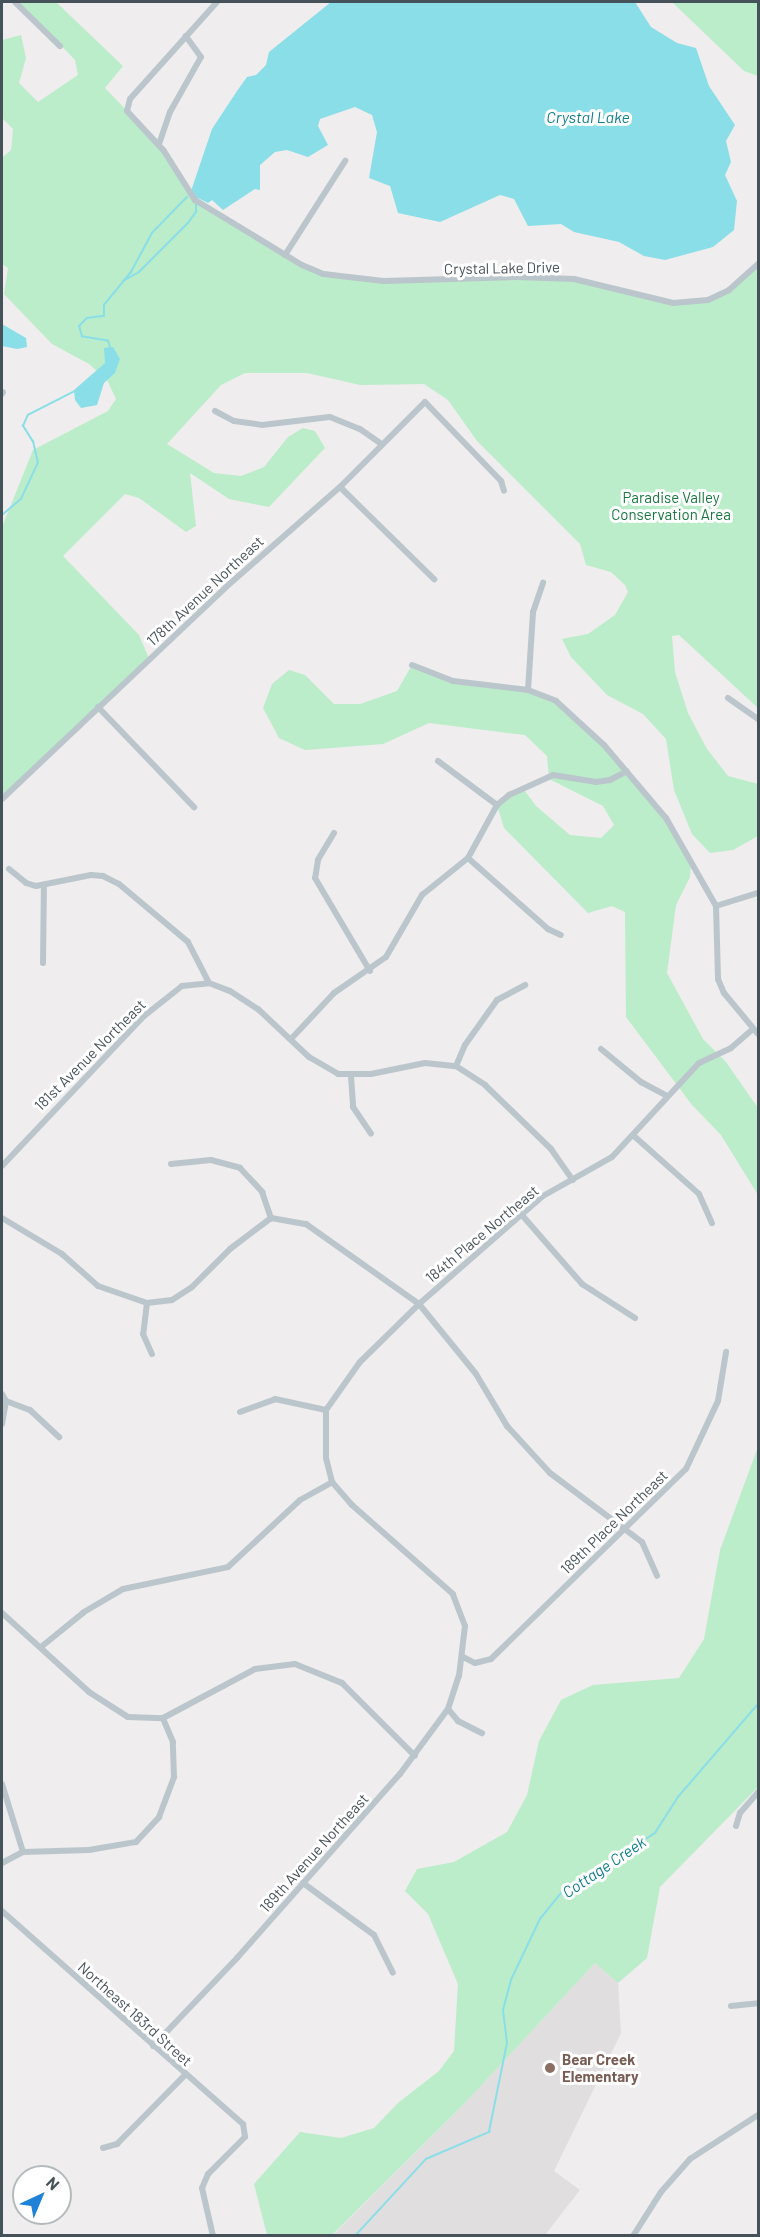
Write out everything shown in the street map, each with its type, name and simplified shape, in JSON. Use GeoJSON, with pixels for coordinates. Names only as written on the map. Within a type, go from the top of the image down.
{"type":"FeatureCollection","features":[{"type":"Feature","properties":{"kind":"street"},"geometry":{"type":"LineString","coordinates":[[15,2],[60,46]]}},
{"type":"Feature","properties":{"kind":"street"},"geometry":{"type":"LineString","coordinates":[[186,36],[201,57],[170,112],[159,144],[130,117],[127,104],[186,36],[217,2]]}},
{"type":"Feature","properties":{"kind":"street","name":"Crystal Lake Drive"},"geometry":{"type":"LineString","coordinates":[[159,144],[196,201],[285,255],[324,274],[362,279],[441,281],[545,277],[620,288],[640,297],[673,303],[708,300],[729,290],[759,264]]}},
{"type":"Feature","properties":{"kind":"street"},"geometry":{"type":"LineString","coordinates":[[285,255],[345,161]]}},
{"type":"Feature","properties":{"kind":"street","name":"178th Avenue Northeast"},"geometry":{"type":"LineString","coordinates":[[2,799],[98,706],[340,487],[380,443],[425,402],[501,481],[504,491]]}},
{"type":"Feature","properties":{"kind":"street"},"geometry":{"type":"LineString","coordinates":[[215,411],[234,421],[262,425],[330,417],[360,429],[380,443]]}},
{"type":"Feature","properties":{"kind":"street"},"geometry":{"type":"LineString","coordinates":[[340,487],[435,579]]}},
{"type":"Feature","properties":{"kind":"street"},"geometry":{"type":"LineString","coordinates":[[528,690],[533,612],[543,583]]}},
{"type":"Feature","properties":{"kind":"street"},"geometry":{"type":"LineString","coordinates":[[412,665],[453,681],[528,690],[556,700],[574,715],[627,771],[666,818],[716,906],[718,979],[756,1031]]}},
{"type":"Feature","properties":{"kind":"street"},"geometry":{"type":"LineString","coordinates":[[728,698],[759,719]]}},
{"type":"Feature","properties":{"kind":"street"},"geometry":{"type":"LineString","coordinates":[[98,706],[194,807]]}},
{"type":"Feature","properties":{"kind":"street"},"geometry":{"type":"LineString","coordinates":[[438,761],[497,805]]}},
{"type":"Feature","properties":{"kind":"street"},"geometry":{"type":"LineString","coordinates":[[291,1039],[334,993],[370,972],[397,942],[422,895],[468,858],[497,805],[518,789],[553,775],[596,782],[610,780],[627,771]]}},
{"type":"Feature","properties":{"kind":"street"},"geometry":{"type":"LineString","coordinates":[[333,833],[318,860],[315,878],[370,972]]}},
{"type":"Feature","properties":{"kind":"street"},"geometry":{"type":"LineString","coordinates":[[468,858],[548,929],[561,935]]}},
{"type":"Feature","properties":{"kind":"street"},"geometry":{"type":"LineString","coordinates":[[9,868],[26,883],[44,886],[91,875],[104,876],[119,884],[188,942],[209,983],[244,1000],[324,1067],[351,1076],[425,1063],[456,1066],[485,1084],[551,1149],[573,1180]]}},
{"type":"Feature","properties":{"kind":"street"},"geometry":{"type":"LineString","coordinates":[[43,963],[44,886]]}},
{"type":"Feature","properties":{"kind":"street"},"geometry":{"type":"LineString","coordinates":[[716,906],[759,893]]}},
{"type":"Feature","properties":{"kind":"street","name":"181st Avenue Northeast"},"geometry":{"type":"LineString","coordinates":[[2,1166],[144,1016],[182,986],[209,983]]}},
{"type":"Feature","properties":{"kind":"street"},"geometry":{"type":"LineString","coordinates":[[456,1066],[465,1045],[497,1000],[525,985]]}},
{"type":"Feature","properties":{"kind":"street","name":"184th Place Northeast"},"geometry":{"type":"LineString","coordinates":[[327,1410],[360,1362],[419,1304],[543,1196],[612,1157],[634,1136],[667,1096],[699,1063],[731,1048],[756,1031]]}},
{"type":"Feature","properties":{"kind":"street"},"geometry":{"type":"LineString","coordinates":[[601,1049],[631,1075],[667,1096]]}},
{"type":"Feature","properties":{"kind":"street"},"geometry":{"type":"LineString","coordinates":[[351,1076],[353,1107],[370,1134]]}},
{"type":"Feature","properties":{"kind":"street"},"geometry":{"type":"LineString","coordinates":[[634,1136],[699,1194],[712,1223]]}},
{"type":"Feature","properties":{"kind":"street"},"geometry":{"type":"LineString","coordinates":[[171,1164],[211,1160],[240,1168],[262,1192],[271,1218]]}},
{"type":"Feature","properties":{"kind":"street"},"geometry":{"type":"LineString","coordinates":[[521,1214],[582,1284],[635,1318]]}},
{"type":"Feature","properties":{"kind":"street"},"geometry":{"type":"LineString","coordinates":[[2,1218],[62,1254],[98,1286],[147,1303],[172,1300],[192,1287],[230,1249],[271,1218],[306,1224],[419,1304],[476,1374],[507,1426],[543,1465],[625,1526],[642,1542],[657,1576]]}},
{"type":"Feature","properties":{"kind":"street"},"geometry":{"type":"LineString","coordinates":[[147,1303],[143,1334],[152,1354]]}},
{"type":"Feature","properties":{"kind":"street","name":"189th Place Northeast"},"geometry":{"type":"LineString","coordinates":[[463,1657],[475,1664],[491,1659],[625,1526],[687,1469],[718,1401],[726,1352]]}},
{"type":"Feature","properties":{"kind":"street"},"geometry":{"type":"LineString","coordinates":[[2,1394],[6,1401],[2,1424]]}},
{"type":"Feature","properties":{"kind":"street"},"geometry":{"type":"LineString","coordinates":[[41,1647],[84,1612],[123,1589],[228,1567],[300,1500],[332,1482],[326,1445],[327,1410],[275,1399],[240,1412]]}},
{"type":"Feature","properties":{"kind":"street"},"geometry":{"type":"LineString","coordinates":[[6,1401],[30,1410],[59,1437]]}},
{"type":"Feature","properties":{"kind":"street","name":"189th Avenue Northeast"},"geometry":{"type":"LineString","coordinates":[[153,2046],[303,1883],[415,1756],[448,1709],[463,1657],[465,1626],[453,1594],[352,1505],[332,1482]]}},
{"type":"Feature","properties":{"kind":"street"},"geometry":{"type":"LineString","coordinates":[[2,1613],[110,1707],[128,1718],[163,1718],[255,1669],[295,1664],[333,1678],[354,1692],[415,1756]]}},
{"type":"Feature","properties":{"kind":"street"},"geometry":{"type":"LineString","coordinates":[[448,1709],[458,1721],[482,1733]]}},
{"type":"Feature","properties":{"kind":"street"},"geometry":{"type":"LineString","coordinates":[[2,1863],[23,1852],[124,1847],[136,1842],[148,1831],[168,1799],[174,1777],[173,1742],[163,1718]]}},
{"type":"Feature","properties":{"kind":"street"},"geometry":{"type":"LineString","coordinates":[[2,1784],[23,1852]]}},
{"type":"Feature","properties":{"kind":"street"},"geometry":{"type":"LineString","coordinates":[[736,1826],[740,1813],[759,1792]]}},
{"type":"Feature","properties":{"kind":"street"},"geometry":{"type":"LineString","coordinates":[[303,1883],[374,1935],[393,1973]]}},
{"type":"Feature","properties":{"kind":"street","name":"Northeast 183rd Street"},"geometry":{"type":"LineString","coordinates":[[2,1911],[243,2124],[245,2137],[208,2174],[202,2188],[213,2235]]}},
{"type":"Feature","properties":{"kind":"street"},"geometry":{"type":"LineString","coordinates":[[731,2006],[759,2002]]}},
{"type":"Feature","properties":{"kind":"street"},"geometry":{"type":"LineString","coordinates":[[103,2148],[117,2144],[185,2075]]}},
{"type":"Feature","properties":{"kind":"street"},"geometry":{"type":"LineString","coordinates":[[633,2235],[661,2192],[690,2159],[759,2115]]}},
{"type":"Feature","properties":{"kind":"shaded area","name":"Bear Creek Elementary"},"geometry":{"type":"Polygon","coordinates":[[[595,1963],[618,1983],[621,2033],[554,2171],[580,2190],[545,2235],[332,2236],[464,2104],[595,1963]]]}},
{"type":"Feature","properties":{"kind":"green space","name":"Paradise Valley Conservation Area"},"geometry":{"type":"Polygon","coordinates":[[[19,2],[56,2],[123,66],[105,88],[159,144],[190,195],[301,267],[384,281],[574,279],[673,303],[708,300],[729,290],[758,264],[758,708],[679,635],[672,636],[675,672],[688,713],[707,749],[728,776],[758,784],[758,836],[733,850],[710,853],[692,834],[674,790],[666,739],[643,714],[607,695],[571,657],[562,639],[588,634],[615,615],[628,592],[625,585],[611,572],[586,565],[580,544],[477,441],[448,400],[424,384],[360,385],[307,373],[245,373],[221,385],[167,444],[214,473],[241,476],[264,467],[288,437],[303,428],[315,431],[325,448],[269,507],[229,499],[190,473],[196,526],[186,532],[139,498],[125,494],[63,556],[139,635],[150,661],[2,799],[2,527],[33,450],[108,411],[116,399],[107,380],[89,364],[52,344],[4,294],[8,268],[2,264],[2,158],[11,150],[13,129],[2,118],[2,40],[21,35],[26,58],[19,83],[38,102],[78,75],[75,60],[19,2]]]}},
{"type":"Feature","properties":{"kind":"green space"},"geometry":{"type":"Polygon","coordinates":[[[672,2],[758,2],[758,76],[744,71],[672,2]]]}},
{"type":"Feature","properties":{"kind":"green space"},"geometry":{"type":"Polygon","coordinates":[[[412,665],[453,681],[528,690],[556,701],[574,715],[666,818],[691,861],[690,877],[676,905],[667,973],[703,1039],[726,1062],[758,1108],[758,1195],[721,1135],[692,1105],[626,1017],[625,912],[612,906],[588,913],[504,828],[497,805],[509,795],[525,791],[536,806],[570,835],[601,838],[614,825],[603,806],[549,779],[547,756],[525,735],[429,723],[383,744],[305,750],[279,738],[263,708],[272,684],[289,670],[305,675],[334,704],[360,704],[397,691],[412,665]]]}},
{"type":"Feature","properties":{"kind":"green space"},"geometry":{"type":"Polygon","coordinates":[[[758,1447],[758,1787],[660,1887],[647,1958],[618,1983],[595,1963],[464,2104],[332,2235],[267,2235],[254,2184],[300,2132],[341,2138],[374,2128],[398,2103],[439,2071],[454,2051],[458,1984],[428,1914],[405,1891],[417,1869],[454,1862],[507,1832],[527,1795],[539,1741],[561,1700],[593,1685],[679,1678],[704,1639],[720,1550],[758,1447]]]}},
{"type":"Feature","properties":{"kind":"water","name":"Crystal Lake"},"geometry":{"type":"Polygon","coordinates":[[[331,2],[635,2],[651,27],[677,43],[696,48],[709,86],[735,125],[726,141],[731,162],[725,175],[737,201],[734,230],[713,247],[665,260],[644,256],[619,242],[574,232],[561,224],[528,226],[514,199],[500,195],[440,222],[398,213],[390,186],[369,178],[377,132],[372,115],[355,107],[320,119],[318,126],[328,145],[308,157],[287,150],[275,152],[260,165],[260,190],[255,189],[223,210],[212,200],[208,203],[198,198],[194,204],[191,191],[212,129],[237,91],[247,77],[256,75],[266,65],[269,52],[331,2]]]}},
{"type":"Feature","properties":{"kind":"water"},"geometry":{"type":"Polygon","coordinates":[[[2,324],[26,338],[27,347],[17,349],[2,346],[2,324]]]}},
{"type":"Feature","properties":{"kind":"water"},"geometry":{"type":"Polygon","coordinates":[[[113,347],[120,359],[115,373],[104,383],[97,405],[81,408],[75,400],[74,390],[105,363],[104,348],[113,347]]]}},
{"type":"Feature","properties":{"kind":"waterway"},"geometry":{"type":"LineString","coordinates":[[110,347],[108,341],[82,337],[79,326],[87,318],[104,316],[104,305],[131,272],[152,233],[187,197]]}},
{"type":"Feature","properties":{"kind":"waterway"},"geometry":{"type":"LineString","coordinates":[[123,281],[139,272],[188,223],[196,212],[196,205]]}},
{"type":"Feature","properties":{"kind":"waterway"},"geometry":{"type":"LineString","coordinates":[[2,515],[21,499],[38,463],[33,442],[23,426],[28,415],[75,391]]}},
{"type":"Feature","properties":{"kind":"waterway"},"geometry":{"type":"LineString","coordinates":[[2,521],[2,549]]}},
{"type":"Feature","properties":{"kind":"waterway","name":"Cottage Creek"},"geometry":{"type":"LineString","coordinates":[[355,2236],[426,2159],[489,2132],[507,2043],[503,2010],[511,1980],[540,1919],[563,1891],[655,1833],[678,1797],[758,1704]]}},
{"type":"Feature","properties":{"kind":"place","name":"Bear Creek Elementary"},"geometry":{"type":"Point","coordinates":[550,2068]}}]}
